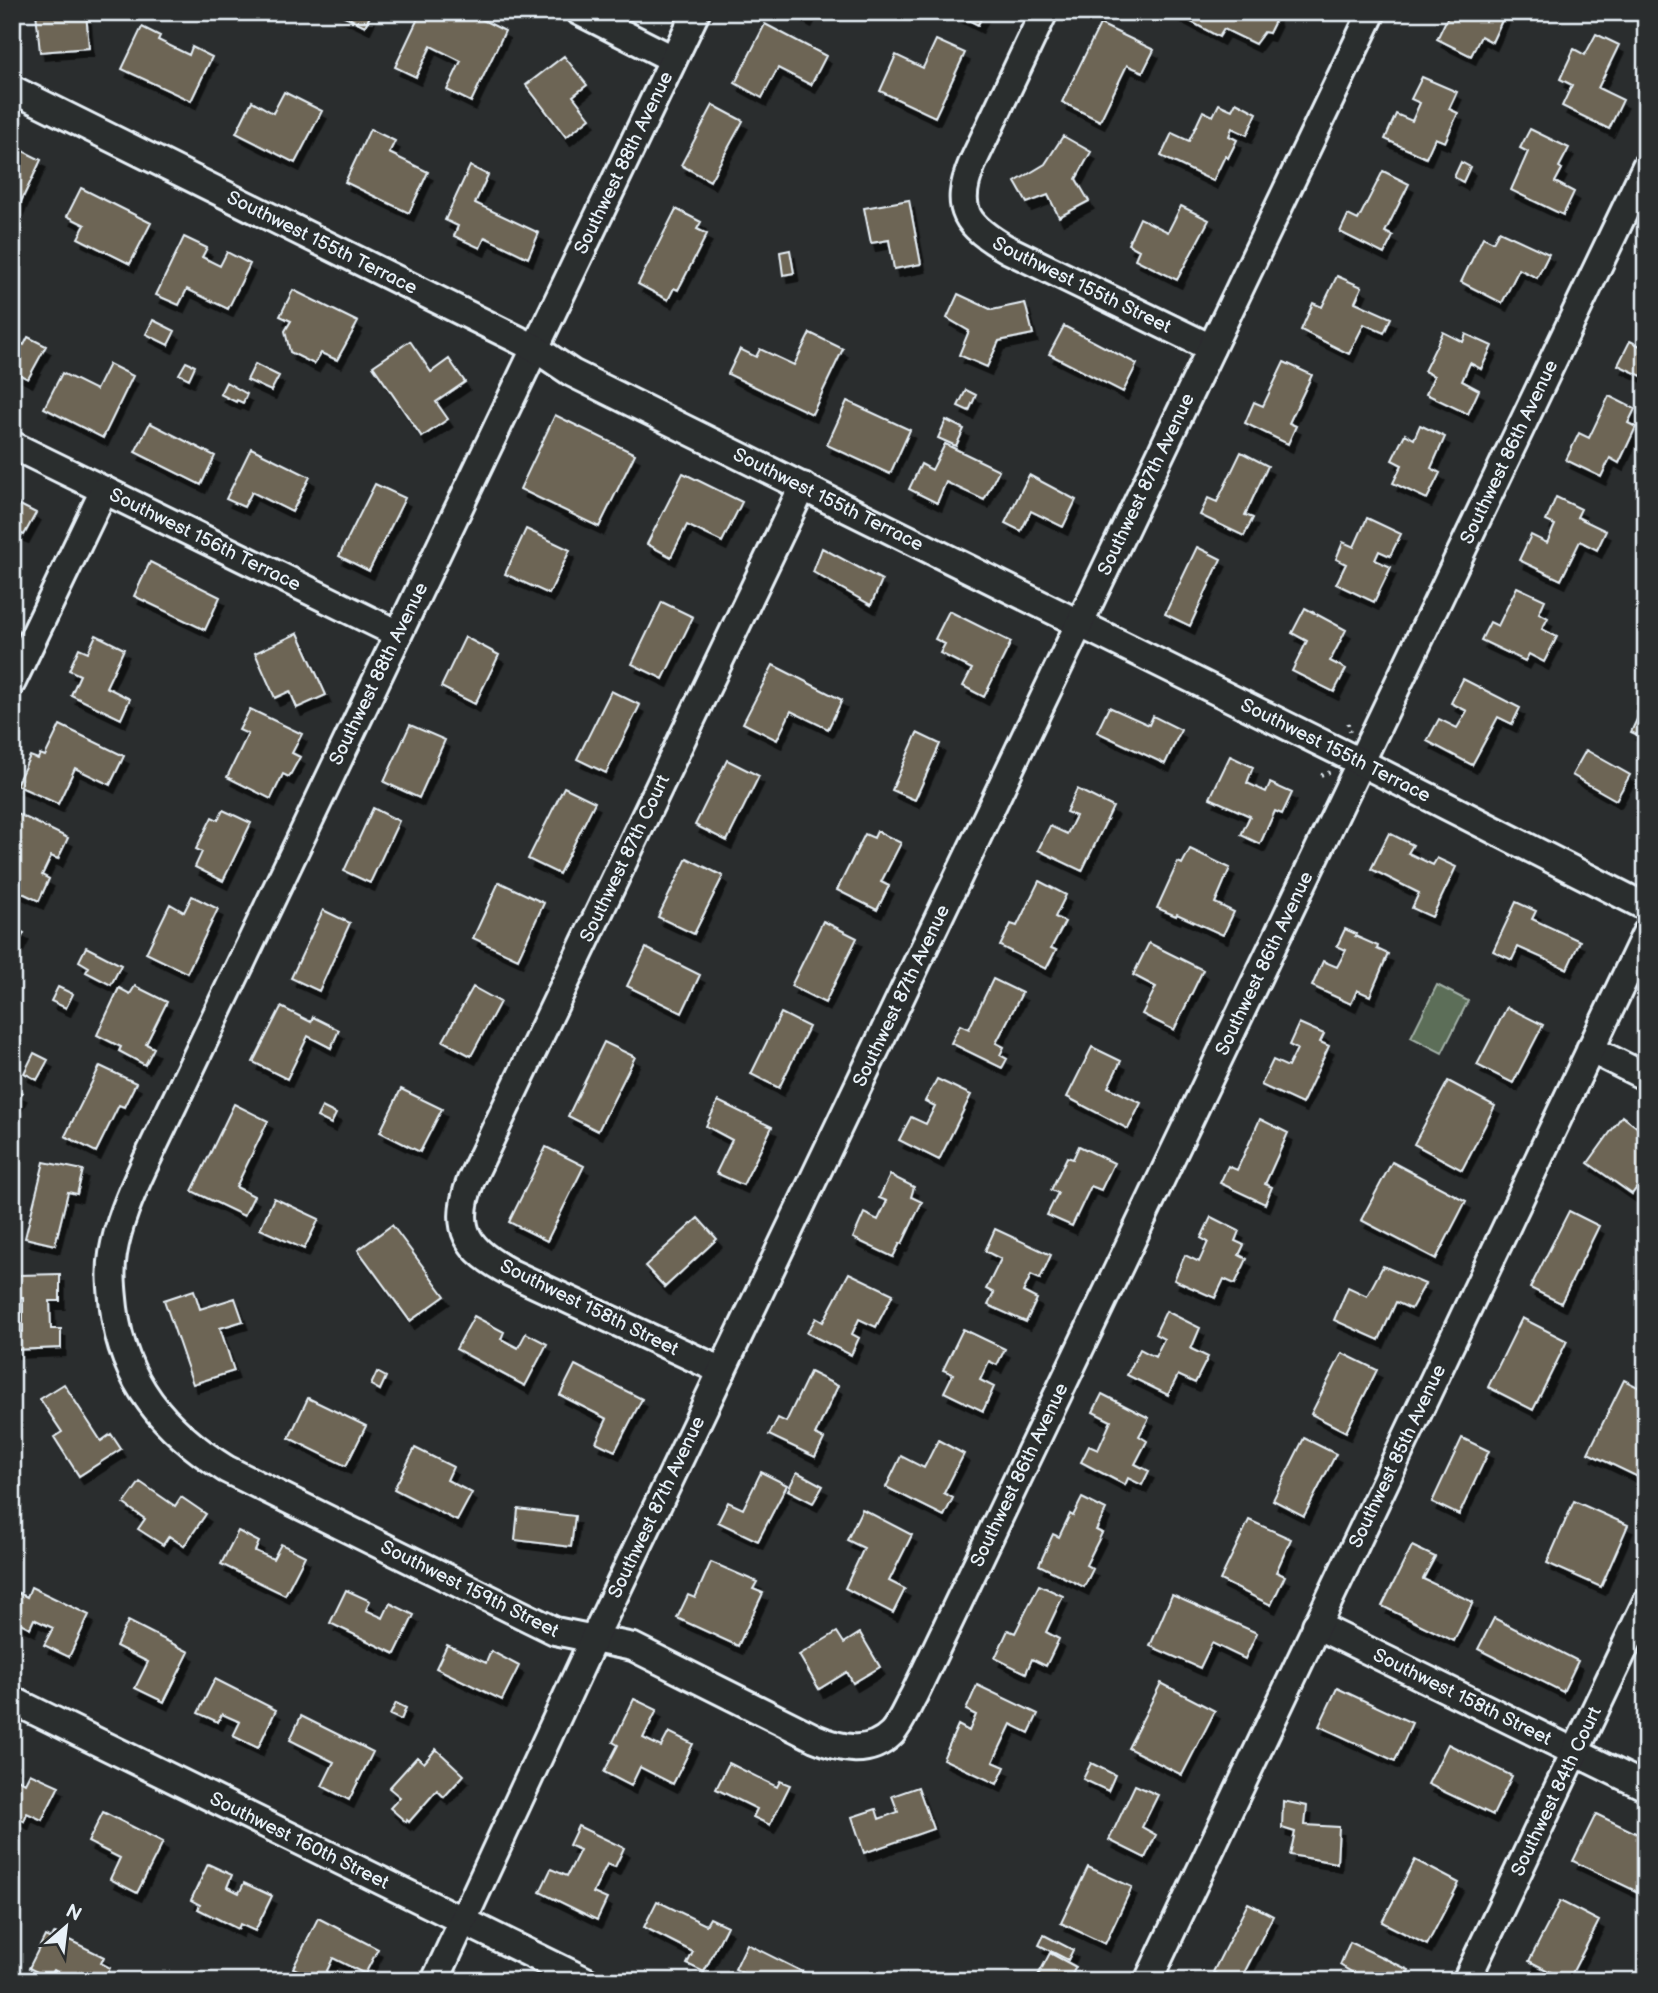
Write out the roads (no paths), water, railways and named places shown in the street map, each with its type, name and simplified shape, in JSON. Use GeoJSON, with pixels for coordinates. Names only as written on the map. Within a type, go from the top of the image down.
{"type":"FeatureCollection","features":[{"type":"Feature","properties":{"kind":"street"},"geometry":{"type":"LineString","coordinates":[[580,12],[673,59]]}},
{"type":"Feature","properties":{"kind":"street","name":"Southwest 88th Avenue"},"geometry":{"type":"LineString","coordinates":[[123,1349],[111,1284],[112,1256],[128,1201],[696,12]]}},
{"type":"Feature","properties":{"kind":"street","name":"Southwest 155th Street"},"geometry":{"type":"LineString","coordinates":[[1044,12],[972,164],[963,188],[964,208],[981,231],[1007,249],[1211,348]]}},
{"type":"Feature","properties":{"kind":"street","name":"Southwest 87th Avenue"},"geometry":{"type":"LineString","coordinates":[[435,1981],[593,1638],[1372,12]]}},
{"type":"Feature","properties":{"kind":"street","name":"Southwest 155th Terrace"},"geometry":{"type":"LineString","coordinates":[[12,89],[535,348],[572,373],[1080,624],[1360,762],[1644,895]]}},
{"type":"Feature","properties":{"kind":"street","name":"Southwest 86th Avenue"},"geometry":{"type":"LineString","coordinates":[[868,1747],[892,1732],[914,1695],[1646,166]]}},
{"type":"Feature","properties":{"kind":"street","name":"Southwest 156th Terrace"},"geometry":{"type":"LineString","coordinates":[[12,445],[398,634]]}},
{"type":"Feature","properties":{"kind":"street","name":"Southwest 87th Court"},"geometry":{"type":"LineString","coordinates":[[466,1234],[462,1212],[471,1180],[803,486]]}},
{"type":"Feature","properties":{"kind":"street"},"geometry":{"type":"LineString","coordinates":[[12,682],[104,490]]}},
{"type":"Feature","properties":{"kind":"street","name":"Southwest 85th Avenue"},"geometry":{"type":"LineString","coordinates":[[1148,1981],[1646,933]]}},
{"type":"Feature","properties":{"kind":"street"},"geometry":{"type":"LineString","coordinates":[[1590,1049],[1646,1077]]}},
{"type":"Feature","properties":{"kind":"street","name":"Southwest 158th Street"},"geometry":{"type":"LineString","coordinates":[[466,1234],[490,1261],[501,1267],[722,1371]]}},
{"type":"Feature","properties":{"kind":"street","name":"Southwest 159th Street"},"geometry":{"type":"LineString","coordinates":[[123,1349],[130,1370],[160,1416],[203,1455],[226,1469],[555,1631],[633,1647],[834,1746],[856,1749],[868,1747]]}},
{"type":"Feature","properties":{"kind":"street","name":"Southwest 84th Court"},"geometry":{"type":"LineString","coordinates":[[1466,1981],[1646,1603]]}},
{"type":"Feature","properties":{"kind":"street","name":"Southwest 158th Street"},"geometry":{"type":"LineString","coordinates":[[1317,1625],[1646,1787]]}},
{"type":"Feature","properties":{"kind":"street","name":"Southwest 160th Street"},"geometry":{"type":"LineString","coordinates":[[12,1700],[586,1981]]}}]}
